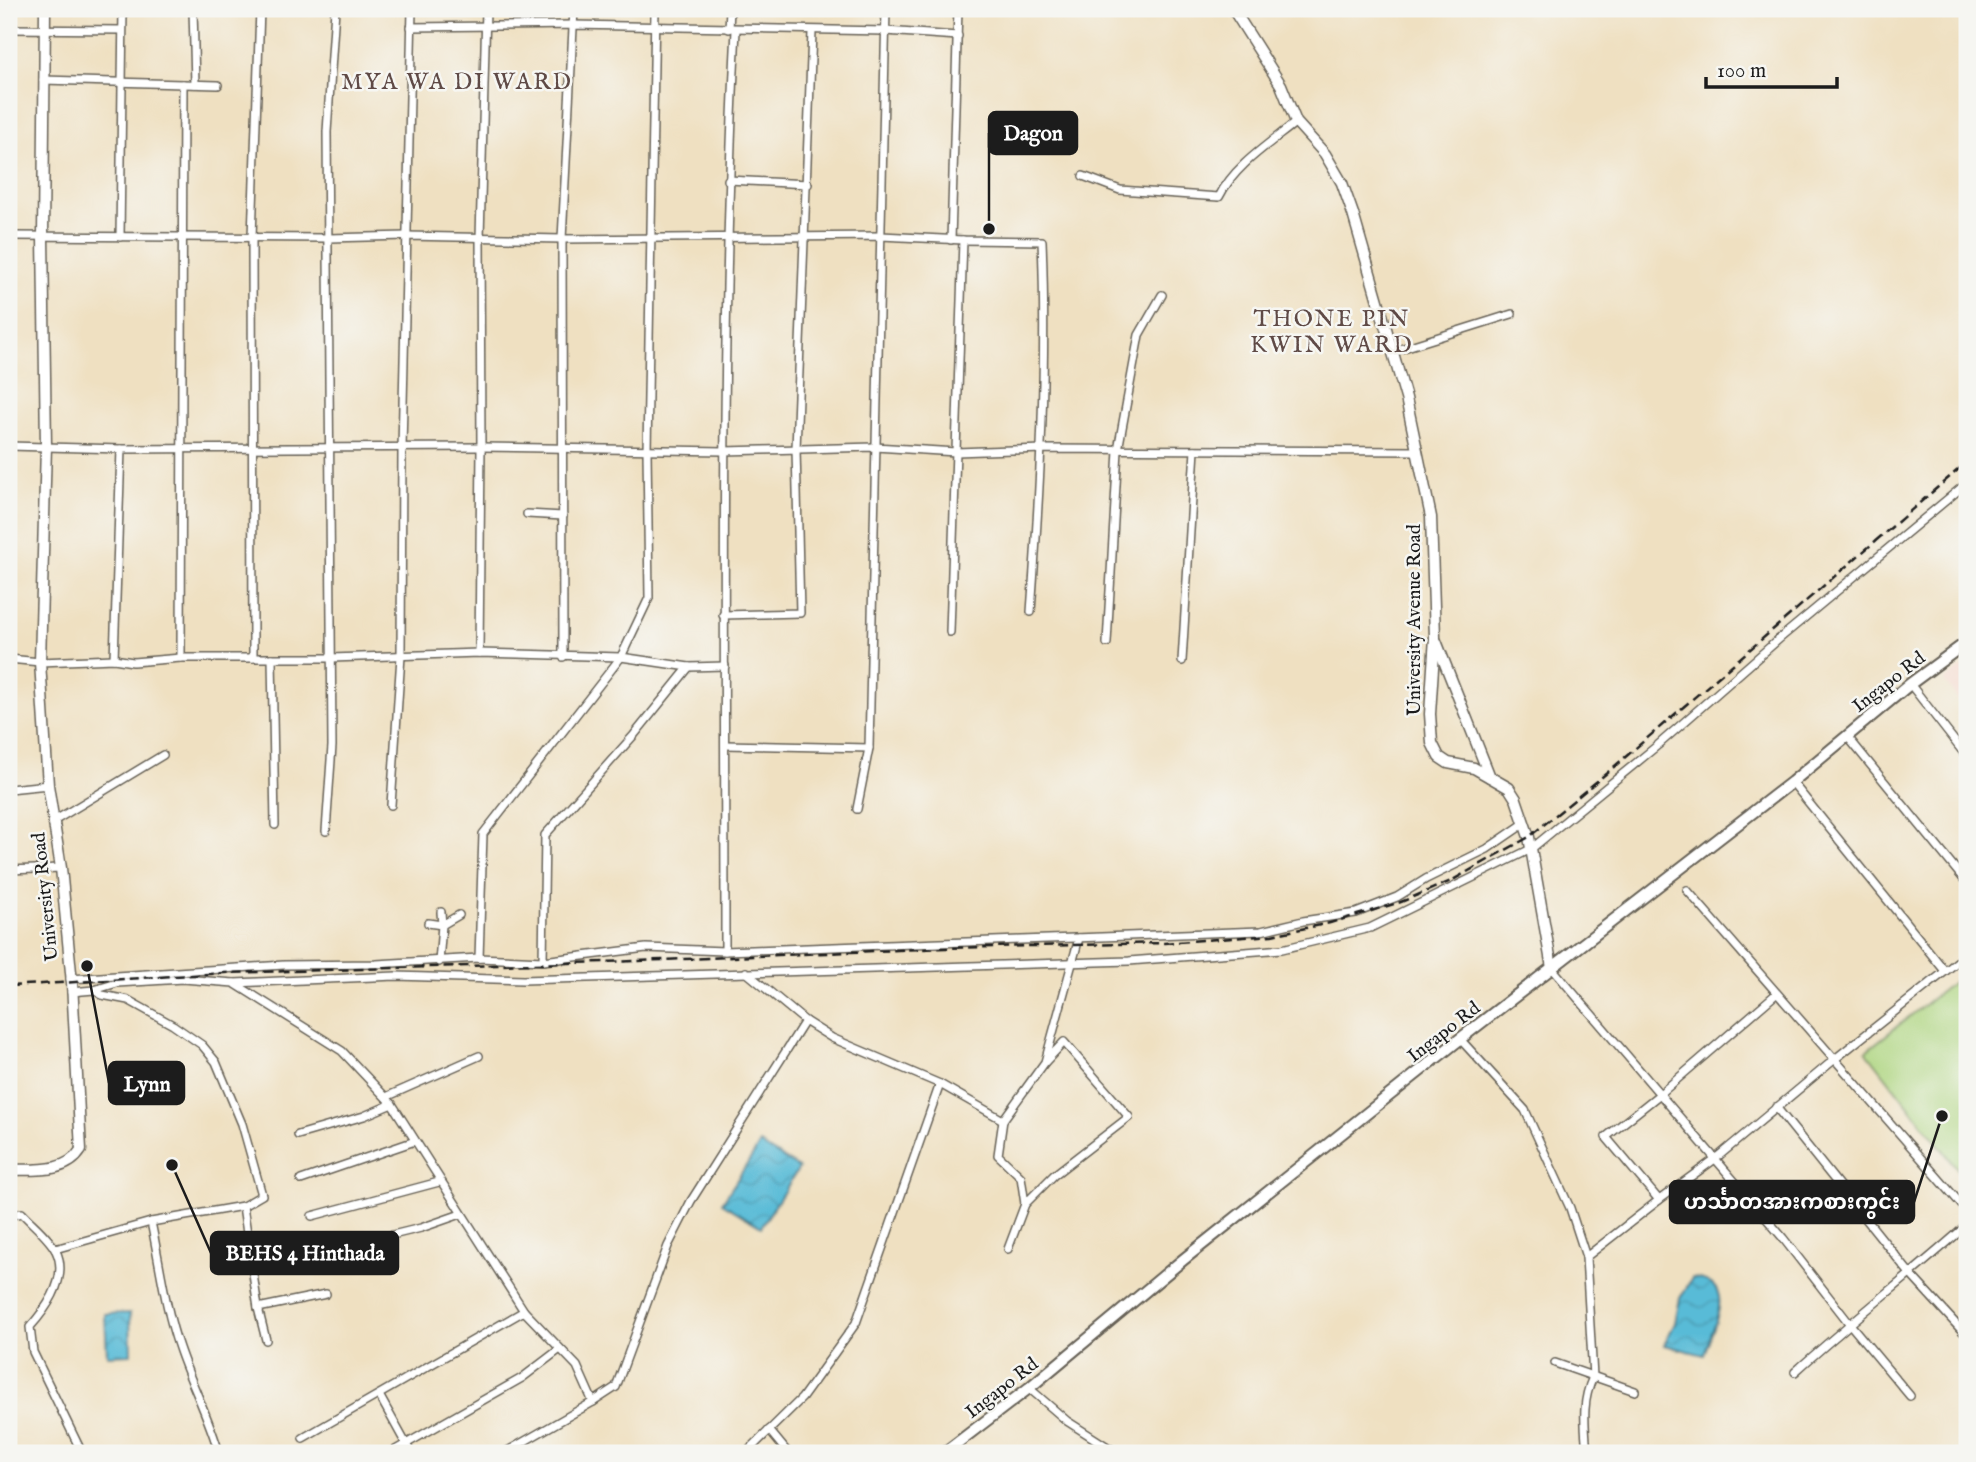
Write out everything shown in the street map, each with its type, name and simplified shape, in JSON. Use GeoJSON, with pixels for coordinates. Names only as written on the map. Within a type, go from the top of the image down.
{"type":"FeatureCollection","features":[{"type":"Feature","properties":{"kind":"main road","name":"Ingapo Rd"},"geometry":{"type":"LineString","coordinates":[[944,1453],[1030,1388],[1184,1259],[1460,1039],[1792,782],[1910,684],[1967,642]]}},
{"type":"Feature","properties":{"kind":"street","name":"University Road"},"geometry":{"type":"LineString","coordinates":[[9,1170],[67,1166],[81,1150],[71,984],[61,868],[48,785],[40,662],[46,446],[43,237],[45,9]]}},
{"type":"Feature","properties":{"kind":"street"},"geometry":{"type":"LineString","coordinates":[[120,237],[122,9]]}},
{"type":"Feature","properties":{"kind":"street"},"geometry":{"type":"LineString","coordinates":[[192,9],[195,84]]}},
{"type":"Feature","properties":{"kind":"street"},"geometry":{"type":"LineString","coordinates":[[253,658],[252,237],[260,9]]}},
{"type":"Feature","properties":{"kind":"street"},"geometry":{"type":"LineString","coordinates":[[326,831],[332,746],[327,132],[335,9]]}},
{"type":"Feature","properties":{"kind":"street"},"geometry":{"type":"LineString","coordinates":[[391,805],[401,656],[402,449],[412,9]]}},
{"type":"Feature","properties":{"kind":"street"},"geometry":{"type":"LineString","coordinates":[[479,653],[480,237],[486,9]]}},
{"type":"Feature","properties":{"kind":"street"},"geometry":{"type":"LineString","coordinates":[[563,657],[562,239],[574,9]]}},
{"type":"Feature","properties":{"kind":"street"},"geometry":{"type":"LineString","coordinates":[[478,958],[483,834],[621,657],[649,598],[647,450],[655,9]]}},
{"type":"Feature","properties":{"kind":"street"},"geometry":{"type":"LineString","coordinates":[[725,951],[723,615],[732,29],[730,9]]}},
{"type":"Feature","properties":{"kind":"street"},"geometry":{"type":"LineString","coordinates":[[856,809],[869,748],[886,9]]}},
{"type":"Feature","properties":{"kind":"street"},"geometry":{"type":"LineString","coordinates":[[951,240],[958,9]]}},
{"type":"Feature","properties":{"kind":"street","name":"University Avenue Road"},"geometry":{"type":"LineString","coordinates":[[1233,9],[1281,85],[1296,122],[1325,154],[1342,183],[1394,351],[1418,450],[1433,540],[1435,637],[1430,714],[1434,750],[1448,763],[1474,768],[1510,788],[1525,823],[1552,968]]}},
{"type":"Feature","properties":{"kind":"street"},"geometry":{"type":"LineString","coordinates":[[411,27],[573,25],[958,36]]}},
{"type":"Feature","properties":{"kind":"street"},"geometry":{"type":"LineString","coordinates":[[9,29],[122,30]]}},
{"type":"Feature","properties":{"kind":"street"},"geometry":{"type":"LineString","coordinates":[[723,615],[800,613],[796,449],[812,32]]}},
{"type":"Feature","properties":{"kind":"street"},"geometry":{"type":"LineString","coordinates":[[43,80],[218,85]]}},
{"type":"Feature","properties":{"kind":"street"},"geometry":{"type":"LineString","coordinates":[[181,658],[183,84]]}},
{"type":"Feature","properties":{"kind":"street"},"geometry":{"type":"LineString","coordinates":[[1083,176],[1120,190],[1219,197],[1237,171],[1296,122]]}},
{"type":"Feature","properties":{"kind":"street"},"geometry":{"type":"LineString","coordinates":[[728,180],[808,184]]}},
{"type":"Feature","properties":{"kind":"street"},"geometry":{"type":"LineString","coordinates":[[9,236],[406,236],[562,239],[881,236],[951,240],[1042,240],[1042,449],[1031,612]]}},
{"type":"Feature","properties":{"kind":"street"},"geometry":{"type":"LineString","coordinates":[[950,632],[963,240]]}},
{"type":"Feature","properties":{"kind":"street"},"geometry":{"type":"LineString","coordinates":[[1107,643],[1118,450],[1139,335],[1162,295]]}},
{"type":"Feature","properties":{"kind":"street"},"geometry":{"type":"LineString","coordinates":[[1394,351],[1512,314]]}},
{"type":"Feature","properties":{"kind":"street"},"geometry":{"type":"LineString","coordinates":[[9,446],[121,449],[481,447],[724,451],[875,447],[956,452],[1042,449],[1418,450]]}},
{"type":"Feature","properties":{"kind":"street"},"geometry":{"type":"LineString","coordinates":[[114,659],[121,449]]}},
{"type":"Feature","properties":{"kind":"street"},"geometry":{"type":"LineString","coordinates":[[1182,661],[1195,450]]}},
{"type":"Feature","properties":{"kind":"street"},"geometry":{"type":"LineString","coordinates":[[94,990],[117,983],[183,979],[234,983],[396,976],[523,980],[1072,964],[1282,949],[1370,928],[1531,849],[1967,483]]}},
{"type":"Feature","properties":{"kind":"street"},"geometry":{"type":"LineString","coordinates":[[527,514],[563,516]]}},
{"type":"Feature","properties":{"kind":"street"},"geometry":{"type":"LineString","coordinates":[[1435,637],[1490,778]]}},
{"type":"Feature","properties":{"kind":"street"},"geometry":{"type":"LineString","coordinates":[[9,659],[40,662],[114,659],[133,662],[181,658],[331,658],[479,653],[621,657],[689,667],[725,666]]}},
{"type":"Feature","properties":{"kind":"street"},"geometry":{"type":"LineString","coordinates":[[272,658],[275,825]]}},
{"type":"Feature","properties":{"kind":"street"},"geometry":{"type":"LineString","coordinates":[[543,961],[545,835],[634,735],[689,667]]}},
{"type":"Feature","properties":{"kind":"street"},"geometry":{"type":"LineString","coordinates":[[1910,684],[1967,757]]}},
{"type":"Feature","properties":{"kind":"street"},"geometry":{"type":"LineString","coordinates":[[1847,736],[1967,883]]}},
{"type":"Feature","properties":{"kind":"street"},"geometry":{"type":"LineString","coordinates":[[725,746],[869,748]]}},
{"type":"Feature","properties":{"kind":"street"},"geometry":{"type":"LineString","coordinates":[[54,821],[163,755]]}},
{"type":"Feature","properties":{"kind":"street"},"geometry":{"type":"LineString","coordinates":[[1792,782],[1945,971]]}},
{"type":"Feature","properties":{"kind":"street"},"geometry":{"type":"LineString","coordinates":[[9,789],[48,785]]}},
{"type":"Feature","properties":{"kind":"street"},"geometry":{"type":"LineString","coordinates":[[71,984],[230,968],[439,962],[478,958],[543,961],[646,948],[725,951],[1261,931],[1356,912],[1396,897],[1487,849],[1525,823]]}},
{"type":"Feature","properties":{"kind":"street"},"geometry":{"type":"LineString","coordinates":[[9,870],[61,868]]}},
{"type":"Feature","properties":{"kind":"street"},"geometry":{"type":"LineString","coordinates":[[1687,890],[1967,1211]]}},
{"type":"Feature","properties":{"kind":"street"},"geometry":{"type":"LineString","coordinates":[[439,962],[441,912]]}},
{"type":"Feature","properties":{"kind":"street"},"geometry":{"type":"LineString","coordinates":[[428,923],[442,925],[459,915]]}},
{"type":"Feature","properties":{"kind":"street"},"geometry":{"type":"LineString","coordinates":[[1045,1062],[1079,938]]}},
{"type":"Feature","properties":{"kind":"street"},"geometry":{"type":"LineString","coordinates":[[1586,1257],[1715,1159],[1967,954]]}},
{"type":"Feature","properties":{"kind":"street"},"geometry":{"type":"LineString","coordinates":[[1552,968],[1783,1238],[1910,1396]]}},
{"type":"Feature","properties":{"kind":"street"},"geometry":{"type":"LineString","coordinates":[[746,972],[805,1021],[832,1038],[940,1084],[1003,1120]]}},
{"type":"Feature","properties":{"kind":"street"},"geometry":{"type":"LineString","coordinates":[[234,983],[342,1051],[389,1101],[524,1311],[577,1366],[593,1402]]}},
{"type":"Feature","properties":{"kind":"street"},"geometry":{"type":"LineString","coordinates":[[55,1250],[152,1222],[243,1206],[262,1195],[242,1124],[215,1062],[202,1045],[128,1000],[102,995],[71,984]]}},
{"type":"Feature","properties":{"kind":"street"},"geometry":{"type":"LineString","coordinates":[[1659,1200],[1605,1137],[1660,1094],[1776,994]]}},
{"type":"Feature","properties":{"kind":"street"},"geometry":{"type":"LineString","coordinates":[[504,1453],[616,1387],[668,1246],[691,1201],[805,1021]]}},
{"type":"Feature","properties":{"kind":"street"},"geometry":{"type":"LineString","coordinates":[[1460,1039],[1525,1110],[1565,1198],[1586,1257],[1593,1377],[1583,1409],[1587,1453]]}},
{"type":"Feature","properties":{"kind":"street"},"geometry":{"type":"LineString","coordinates":[[1008,1250],[1024,1204],[1021,1177],[998,1155],[1003,1120],[1045,1062],[1064,1042],[1129,1117],[1054,1175],[1024,1204]]}},
{"type":"Feature","properties":{"kind":"street"},"geometry":{"type":"LineString","coordinates":[[298,1135],[364,1116],[479,1056]]}},
{"type":"Feature","properties":{"kind":"street"},"geometry":{"type":"LineString","coordinates":[[746,1453],[802,1398],[856,1323],[940,1084]]}},
{"type":"Feature","properties":{"kind":"street"},"geometry":{"type":"LineString","coordinates":[[1776,1107],[1911,1275],[1967,1336]]}},
{"type":"Feature","properties":{"kind":"street"},"geometry":{"type":"LineString","coordinates":[[301,1180],[415,1141]]}},
{"type":"Feature","properties":{"kind":"street"},"geometry":{"type":"LineString","coordinates":[[312,1216],[439,1182]]}},
{"type":"Feature","properties":{"kind":"street"},"geometry":{"type":"LineString","coordinates":[[243,1206],[258,1308],[266,1340]]}},
{"type":"Feature","properties":{"kind":"street"},"geometry":{"type":"LineString","coordinates":[[9,1216],[22,1213],[55,1250],[59,1264],[56,1286],[48,1307],[30,1327],[33,1352],[82,1453]]}},
{"type":"Feature","properties":{"kind":"street"},"geometry":{"type":"LineString","coordinates":[[327,1251],[421,1228],[461,1214]]}},
{"type":"Feature","properties":{"kind":"street"},"geometry":{"type":"LineString","coordinates":[[152,1222],[173,1329],[180,1352],[214,1430],[219,1453]]}},
{"type":"Feature","properties":{"kind":"street"},"geometry":{"type":"LineString","coordinates":[[1795,1372],[1849,1323],[1911,1275],[1967,1225]]}},
{"type":"Feature","properties":{"kind":"street"},"geometry":{"type":"LineString","coordinates":[[258,1308],[326,1294]]}},
{"type":"Feature","properties":{"kind":"street"},"geometry":{"type":"LineString","coordinates":[[303,1438],[524,1311]]}},
{"type":"Feature","properties":{"kind":"street"},"geometry":{"type":"LineString","coordinates":[[390,1453],[522,1377],[560,1349]]}},
{"type":"Feature","properties":{"kind":"street"},"geometry":{"type":"LineString","coordinates":[[1555,1363],[1635,1391]]}},
{"type":"Feature","properties":{"kind":"street"},"geometry":{"type":"LineString","coordinates":[[1030,1388],[1067,1421],[1117,1453]]}},
{"type":"Feature","properties":{"kind":"street"},"geometry":{"type":"LineString","coordinates":[[380,1395],[411,1453]]}},
{"type":"Feature","properties":{"kind":"street"},"geometry":{"type":"LineString","coordinates":[[769,1430],[788,1453]]}},
{"type":"Feature","properties":{"kind":"shaded area"},"geometry":{"type":"Polygon","coordinates":[[[1967,664],[1967,711],[1944,681],[1967,664]]]}},
{"type":"Feature","properties":{"kind":"green space"},"geometry":{"type":"Polygon","coordinates":[[[1967,971],[1967,1181],[1866,1051],[1967,971]]]}},
{"type":"Feature","properties":{"kind":"water"},"geometry":{"type":"Polygon","coordinates":[[[760,1144],[799,1168],[761,1227],[722,1203],[760,1144]]]}},
{"type":"Feature","properties":{"kind":"water"},"geometry":{"type":"Polygon","coordinates":[[[1692,1278],[1707,1281],[1715,1288],[1719,1297],[1719,1308],[1704,1355],[1664,1345],[1675,1323],[1680,1298],[1692,1278]]]}},
{"type":"Feature","properties":{"kind":"water"},"geometry":{"type":"Polygon","coordinates":[[[130,1313],[131,1354],[107,1355],[105,1314],[130,1313]]]}},
{"type":"Feature","properties":{"kind":"railway"},"geometry":{"type":"LineString","coordinates":[[9,986],[224,973],[1164,943],[1272,935],[1330,923],[1401,902],[1451,881],[1529,837],[1967,462]]}},
{"type":"Feature","properties":{"kind":"place","name":"Dagon"},"geometry":{"type":"Point","coordinates":[989,229]}},
{"type":"Feature","properties":{"kind":"place","name":"Lynn"},"geometry":{"type":"Point","coordinates":[87,966]}},
{"type":"Feature","properties":{"kind":"place","name":"ဟင်္သာတအားကစားကွင်း"},"geometry":{"type":"Point","coordinates":[1942,1116]}},
{"type":"Feature","properties":{"kind":"place","name":"BEHS 4 Hinthada"},"geometry":{"type":"Point","coordinates":[172,1165]}},
{"type":"Feature","properties":{"kind":"district","name":"MYA WA DI WARD"},"geometry":{"type":"Point","coordinates":[457,81]}},
{"type":"Feature","properties":{"kind":"district","name":"THONE PIN KWIN WARD"},"geometry":{"type":"Point","coordinates":[1332,331]}}]}
